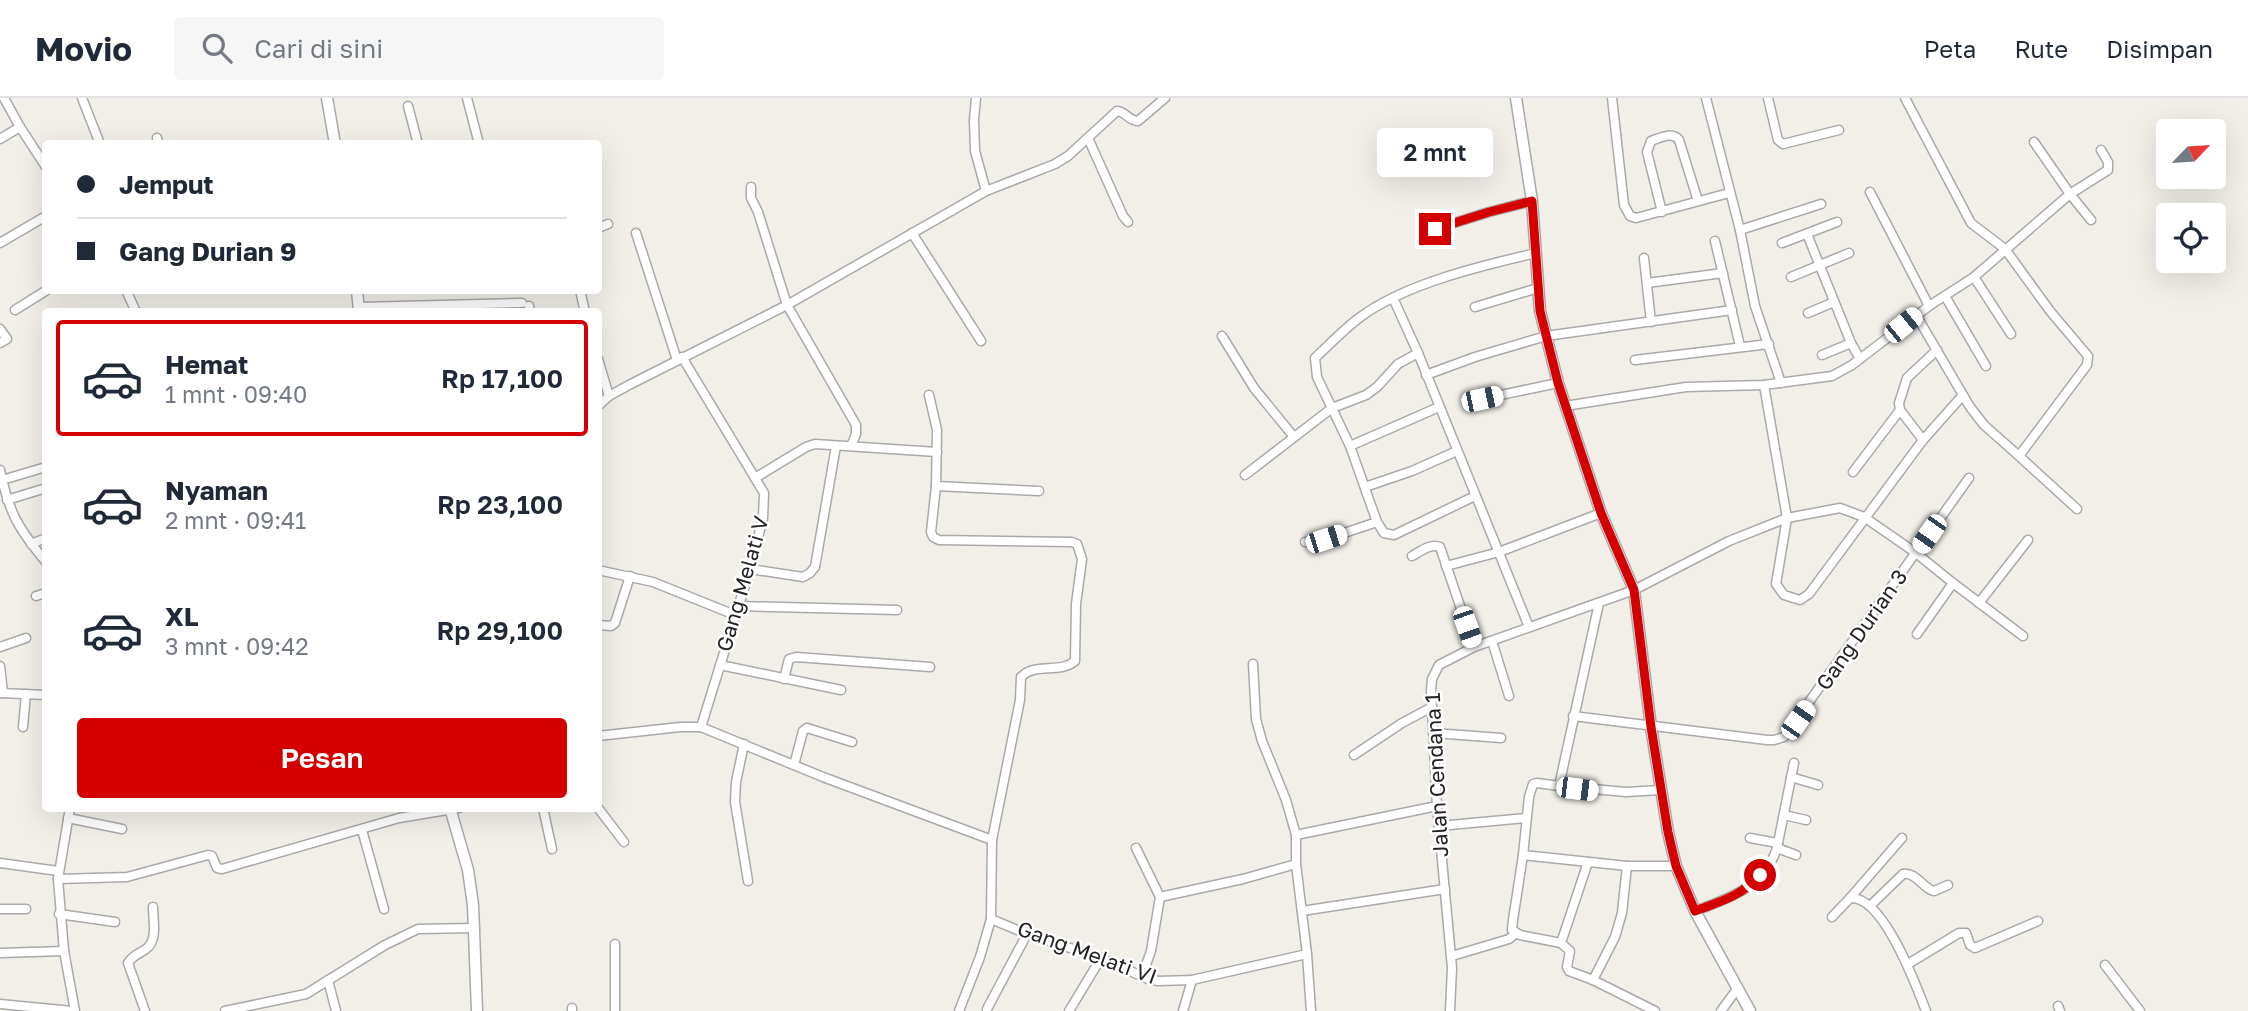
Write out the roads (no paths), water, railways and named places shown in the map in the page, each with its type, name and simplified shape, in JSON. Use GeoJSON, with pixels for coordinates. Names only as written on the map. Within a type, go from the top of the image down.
{"type":"FeatureCollection","features":[{"type":"Feature","properties":{"kind":"street"},"geometry":{"type":"LineString","coordinates":[[4,98],[42,161]]}},
{"type":"Feature","properties":{"kind":"street"},"geometry":{"type":"LineString","coordinates":[[82,98],[98,140]]}},
{"type":"Feature","properties":{"kind":"street"},"geometry":{"type":"LineString","coordinates":[[327,98],[334,140]]}},
{"type":"Feature","properties":{"kind":"street"},"geometry":{"type":"LineString","coordinates":[[467,98],[478,140]]}},
{"type":"Feature","properties":{"kind":"street"},"geometry":{"type":"LineString","coordinates":[[976,98],[975,151],[986,191]]}},
{"type":"Feature","properties":{"kind":"street"},"geometry":{"type":"LineString","coordinates":[[602,402],[680,358],[787,304],[986,191],[1055,164],[1117,111],[1138,121],[1165,98]]}},
{"type":"Feature","properties":{"kind":"street"},"geometry":{"type":"LineString","coordinates":[[1517,98],[1532,201],[1540,311],[1558,383],[1601,513],[1634,590],[1651,727],[1676,866],[1695,911],[1750,1011]]}},
{"type":"Feature","properties":{"kind":"street"},"geometry":{"type":"LineString","coordinates":[[1614,98],[1626,212],[1630,216],[1636,218],[1662,212],[1729,193]]}},
{"type":"Feature","properties":{"kind":"street"},"geometry":{"type":"LineString","coordinates":[[1706,98],[1740,230],[1755,306],[1782,383]]}},
{"type":"Feature","properties":{"kind":"street"},"geometry":{"type":"LineString","coordinates":[[1768,98],[1778,139],[1783,144],[1839,131]]}},
{"type":"Feature","properties":{"kind":"street"},"geometry":{"type":"LineString","coordinates":[[1905,98],[1971,223],[2005,249],[2050,311],[2088,356],[2087,365],[2019,456]]}},
{"type":"Feature","properties":{"kind":"street"},"geometry":{"type":"LineString","coordinates":[[408,106],[417,140]]}},
{"type":"Feature","properties":{"kind":"street"},"geometry":{"type":"LineString","coordinates":[[0,139],[20,128]]}},
{"type":"Feature","properties":{"kind":"street"},"geometry":{"type":"LineString","coordinates":[[1662,212],[1647,152],[1651,141],[1670,135],[1679,140],[1698,201]]}},
{"type":"Feature","properties":{"kind":"street"},"geometry":{"type":"LineString","coordinates":[[1088,138],[1128,222]]}},
{"type":"Feature","properties":{"kind":"street"},"geometry":{"type":"LineString","coordinates":[[2034,142],[2091,220]]}},
{"type":"Feature","properties":{"kind":"street"},"geometry":{"type":"LineString","coordinates":[[1566,406],[1686,387],[1764,385],[1832,376],[1974,277],[2070,194],[2108,170],[2108,162],[2101,150]]}},
{"type":"Feature","properties":{"kind":"street"},"geometry":{"type":"LineString","coordinates":[[751,187],[751,198],[787,304],[856,425],[851,446]]}},
{"type":"Feature","properties":{"kind":"street"},"geometry":{"type":"LineString","coordinates":[[1870,192],[1929,306]]}},
{"type":"Feature","properties":{"kind":"street"},"geometry":{"type":"LineString","coordinates":[[1435,229],[1532,201]]}},
{"type":"Feature","properties":{"kind":"street"},"geometry":{"type":"LineString","coordinates":[[1740,230],[1821,204]]}},
{"type":"Feature","properties":{"kind":"street"},"geometry":{"type":"LineString","coordinates":[[0,243],[42,218]]}},
{"type":"Feature","properties":{"kind":"street"},"geometry":{"type":"LineString","coordinates":[[1782,243],[1837,222]]}},
{"type":"Feature","properties":{"kind":"street"},"geometry":{"type":"LineString","coordinates":[[602,226],[608,224]]}},
{"type":"Feature","properties":{"kind":"street","name":"Gang Melati V"},"geometry":{"type":"LineString","coordinates":[[636,233],[680,358],[764,493],[765,504],[750,569],[701,727]]}},
{"type":"Feature","properties":{"kind":"street"},"geometry":{"type":"LineString","coordinates":[[912,233],[981,341]]}},
{"type":"Feature","properties":{"kind":"street"},"geometry":{"type":"LineString","coordinates":[[1807,234],[1860,359]]}},
{"type":"Feature","properties":{"kind":"street"},"geometry":{"type":"LineString","coordinates":[[1715,241],[1740,346]]}},
{"type":"Feature","properties":{"kind":"street"},"geometry":{"type":"LineString","coordinates":[[1475,496],[1394,535],[1384,533],[1377,522],[1350,446],[1317,377],[1314,369],[1315,358],[1359,318],[1408,291],[1490,264],[1536,253]]}},
{"type":"Feature","properties":{"kind":"street"},"geometry":{"type":"LineString","coordinates":[[1791,276],[1849,253]]}},
{"type":"Feature","properties":{"kind":"street"},"geometry":{"type":"LineString","coordinates":[[1644,258],[1651,322]]}},
{"type":"Feature","properties":{"kind":"street"},"geometry":{"type":"LineString","coordinates":[[1647,283],[1723,273]]}},
{"type":"Feature","properties":{"kind":"street"},"geometry":{"type":"LineString","coordinates":[[1974,277],[2011,334]]}},
{"type":"Feature","properties":{"kind":"street"},"geometry":{"type":"LineString","coordinates":[[1475,307],[1538,288]]}},
{"type":"Feature","properties":{"kind":"street"},"geometry":{"type":"LineString","coordinates":[[15,310],[42,293]]}},
{"type":"Feature","properties":{"kind":"street"},"geometry":{"type":"LineString","coordinates":[[1945,296],[1986,366]]}},
{"type":"Feature","properties":{"kind":"street"},"geometry":{"type":"LineString","coordinates":[[1393,299],[1418,353],[1529,627]]}},
{"type":"Feature","properties":{"kind":"street"},"geometry":{"type":"LineString","coordinates":[[428,308],[472,302],[527,307]]}},
{"type":"Feature","properties":{"kind":"street"},"geometry":{"type":"LineString","coordinates":[[1808,313],[1834,302]]}},
{"type":"Feature","properties":{"kind":"street"},"geometry":{"type":"LineString","coordinates":[[1426,375],[1546,336],[1732,310]]}},
{"type":"Feature","properties":{"kind":"street"},"geometry":{"type":"LineString","coordinates":[[1916,315],[1984,425],[2077,509]]}},
{"type":"Feature","properties":{"kind":"street"},"geometry":{"type":"LineString","coordinates":[[0,329],[7,339],[0,343]]}},
{"type":"Feature","properties":{"kind":"street"},"geometry":{"type":"LineString","coordinates":[[1222,336],[1254,388],[1294,437]]}},
{"type":"Feature","properties":{"kind":"street"},"geometry":{"type":"LineString","coordinates":[[1822,355],[1851,343]]}},
{"type":"Feature","properties":{"kind":"street"},"geometry":{"type":"LineString","coordinates":[[1634,360],[1769,344]]}},
{"type":"Feature","properties":{"kind":"street"},"geometry":{"type":"LineString","coordinates":[[1923,440],[1900,410],[1899,403],[1907,378],[1937,349]]}},
{"type":"Feature","properties":{"kind":"street"},"geometry":{"type":"LineString","coordinates":[[1245,475],[1332,408],[1366,395],[1398,364],[1418,353]]}},
{"type":"Feature","properties":{"kind":"street"},"geometry":{"type":"LineString","coordinates":[[602,372],[609,396]]}},
{"type":"Feature","properties":{"kind":"street"},"geometry":{"type":"LineString","coordinates":[[1482,399],[1558,383]]}},
{"type":"Feature","properties":{"kind":"street"},"geometry":{"type":"LineString","coordinates":[[1764,385],[1787,518],[1776,584],[1784,594],[1800,600],[1809,594],[1923,440],[1963,395]]}},
{"type":"Feature","properties":{"kind":"street"},"geometry":{"type":"LineString","coordinates":[[929,394],[937,430],[936,486],[931,531],[936,540],[1072,542],[1079,549],[1082,559],[1076,604],[1075,661],[1063,667],[1029,671],[1021,677],[1020,699],[992,840],[990,919],[980,957],[959,1011]]}},
{"type":"Feature","properties":{"kind":"street"},"geometry":{"type":"LineString","coordinates":[[1350,446],[1439,407]]}},
{"type":"Feature","properties":{"kind":"street"},"geometry":{"type":"LineString","coordinates":[[1853,472],[1900,410]]}},
{"type":"Feature","properties":{"kind":"street"},"geometry":{"type":"LineString","coordinates":[[755,478],[815,444],[937,452]]}},
{"type":"Feature","properties":{"kind":"street"},"geometry":{"type":"LineString","coordinates":[[750,569],[803,577],[815,566],[836,446]]}},
{"type":"Feature","properties":{"kind":"street"},"geometry":{"type":"LineString","coordinates":[[1365,487],[1412,471],[1457,451]]}},
{"type":"Feature","properties":{"kind":"street"},"geometry":{"type":"LineString","coordinates":[[2,480],[42,468]]}},
{"type":"Feature","properties":{"kind":"street"},"geometry":{"type":"LineString","coordinates":[[0,470],[15,522],[42,557]]}},
{"type":"Feature","properties":{"kind":"street"},"geometry":{"type":"LineString","coordinates":[[1916,553],[1969,478]]}},
{"type":"Feature","properties":{"kind":"street"},"geometry":{"type":"LineString","coordinates":[[936,486],[1039,491]]}},
{"type":"Feature","properties":{"kind":"street"},"geometry":{"type":"LineString","coordinates":[[7,500],[42,489]]}},
{"type":"Feature","properties":{"kind":"street","name":"Jalan Cendana 1"},"geometry":{"type":"LineString","coordinates":[[1450,1011],[1452,956],[1437,806],[1432,707],[1432,679],[1439,665],[1474,647],[1634,590],[1729,541],[1787,518],[1840,508],[1864,517]]}},
{"type":"Feature","properties":{"kind":"street"},"geometry":{"type":"LineString","coordinates":[[1446,566],[1499,551],[1601,513]]}},
{"type":"Feature","properties":{"kind":"street"},"geometry":{"type":"LineString","coordinates":[[1864,517],[1916,553],[2023,636]]}},
{"type":"Feature","properties":{"kind":"street"},"geometry":{"type":"LineString","coordinates":[[1305,542],[1326,539],[1377,522]]}},
{"type":"Feature","properties":{"kind":"street"},"geometry":{"type":"LineString","coordinates":[[31,544],[42,540]]}},
{"type":"Feature","properties":{"kind":"street"},"geometry":{"type":"LineString","coordinates":[[1979,603],[2028,540]]}},
{"type":"Feature","properties":{"kind":"street"},"geometry":{"type":"LineString","coordinates":[[1412,555],[1436,546],[1440,548],[1474,647]]}},
{"type":"Feature","properties":{"kind":"street","name":"Gang Durian 3"},"geometry":{"type":"LineString","coordinates":[[1573,716],[1767,740],[1784,737],[1916,553]]}},
{"type":"Feature","properties":{"kind":"street"},"geometry":{"type":"LineString","coordinates":[[602,571],[653,582],[736,610],[897,610]]}},
{"type":"Feature","properties":{"kind":"street"},"geometry":{"type":"LineString","coordinates":[[602,625],[611,626],[615,623],[630,576]]}},
{"type":"Feature","properties":{"kind":"street"},"geometry":{"type":"LineString","coordinates":[[1917,634],[1953,583]]}},
{"type":"Feature","properties":{"kind":"street"},"geometry":{"type":"LineString","coordinates":[[36,596],[42,594]]}},
{"type":"Feature","properties":{"kind":"street"},"geometry":{"type":"LineString","coordinates":[[1559,786],[1599,603]]}},
{"type":"Feature","properties":{"kind":"street"},"geometry":{"type":"LineString","coordinates":[[0,647],[26,638]]}},
{"type":"Feature","properties":{"kind":"street"},"geometry":{"type":"LineString","coordinates":[[1492,641],[1508,696]]}},
{"type":"Feature","properties":{"kind":"street"},"geometry":{"type":"LineString","coordinates":[[784,680],[789,659],[796,657],[930,667]]}},
{"type":"Feature","properties":{"kind":"street"},"geometry":{"type":"LineString","coordinates":[[1253,664],[1256,719],[1296,835],[1296,864],[1311,1011]]}},
{"type":"Feature","properties":{"kind":"street"},"geometry":{"type":"LineString","coordinates":[[720,665],[841,690]]}},
{"type":"Feature","properties":{"kind":"street"},"geometry":{"type":"LineString","coordinates":[[0,666],[2,693],[42,695]]}},
{"type":"Feature","properties":{"kind":"street"},"geometry":{"type":"LineString","coordinates":[[23,727],[26,694]]}},
{"type":"Feature","properties":{"kind":"street"},"geometry":{"type":"LineString","coordinates":[[1354,755],[1432,707]]}},
{"type":"Feature","properties":{"kind":"street"},"geometry":{"type":"LineString","coordinates":[[602,736],[701,727],[992,840]]}},
{"type":"Feature","properties":{"kind":"street"},"geometry":{"type":"LineString","coordinates":[[794,765],[803,731],[807,727],[852,742]]}},
{"type":"Feature","properties":{"kind":"street"},"geometry":{"type":"LineString","coordinates":[[1434,733],[1502,738]]}},
{"type":"Feature","properties":{"kind":"street"},"geometry":{"type":"LineString","coordinates":[[744,744],[735,802],[748,881]]}},
{"type":"Feature","properties":{"kind":"street"},"geometry":{"type":"LineString","coordinates":[[1695,911],[1746,890],[1773,861],[1794,763]]}},
{"type":"Feature","properties":{"kind":"street"},"geometry":{"type":"LineString","coordinates":[[1791,777],[1818,785]]}},
{"type":"Feature","properties":{"kind":"street"},"geometry":{"type":"LineString","coordinates":[[1655,1011],[1569,971],[1567,967],[1570,951],[1562,943],[1516,933],[1512,927],[1533,784],[1626,792],[1661,790]]}},
{"type":"Feature","properties":{"kind":"street"},"geometry":{"type":"LineString","coordinates":[[1296,835],[1437,806]]}},
{"type":"Feature","properties":{"kind":"street"},"geometry":{"type":"LineString","coordinates":[[0,863],[58,875],[127,877],[208,855],[212,856],[215,866],[222,869],[399,818],[435,812]]}},
{"type":"Feature","properties":{"kind":"street"},"geometry":{"type":"LineString","coordinates":[[454,812],[468,870],[475,928],[477,1011]]}},
{"type":"Feature","properties":{"kind":"street"},"geometry":{"type":"LineString","coordinates":[[545,812],[552,849]]}},
{"type":"Feature","properties":{"kind":"street"},"geometry":{"type":"LineString","coordinates":[[601,812],[624,842]]}},
{"type":"Feature","properties":{"kind":"street"},"geometry":{"type":"LineString","coordinates":[[0,1004],[74,1011],[64,951],[58,875],[69,813],[122,829]]}},
{"type":"Feature","properties":{"kind":"street"},"geometry":{"type":"LineString","coordinates":[[1784,815],[1807,820]]}},
{"type":"Feature","properties":{"kind":"street"},"geometry":{"type":"LineString","coordinates":[[1439,826],[1526,818]]}},
{"type":"Feature","properties":{"kind":"street"},"geometry":{"type":"LineString","coordinates":[[362,830],[384,909]]}},
{"type":"Feature","properties":{"kind":"street"},"geometry":{"type":"LineString","coordinates":[[1750,838],[1778,846],[1796,855]]}},
{"type":"Feature","properties":{"kind":"street"},"geometry":{"type":"LineString","coordinates":[[1832,917],[1902,838]]}},
{"type":"Feature","properties":{"kind":"street"},"geometry":{"type":"LineString","coordinates":[[1136,848],[1160,897],[1151,951],[1142,976]]}},
{"type":"Feature","properties":{"kind":"street"},"geometry":{"type":"LineString","coordinates":[[1524,855],[1627,866],[1676,866]]}},
{"type":"Feature","properties":{"kind":"street"},"geometry":{"type":"LineString","coordinates":[[1562,943],[1588,862]]}},
{"type":"Feature","properties":{"kind":"street"},"geometry":{"type":"LineString","coordinates":[[1160,897],[1296,864]]}},
{"type":"Feature","properties":{"kind":"street"},"geometry":{"type":"LineString","coordinates":[[1593,980],[1615,937],[1622,913],[1627,866]]}},
{"type":"Feature","properties":{"kind":"street"},"geometry":{"type":"LineString","coordinates":[[1870,906],[1903,874],[1912,874],[1934,891],[1948,885]]}},
{"type":"Feature","properties":{"kind":"street"},"geometry":{"type":"LineString","coordinates":[[1302,911],[1445,889]]}},
{"type":"Feature","properties":{"kind":"street"},"geometry":{"type":"LineString","coordinates":[[1850,898],[1860,899],[1870,906],[1892,935],[1908,964],[1926,1011]]}},
{"type":"Feature","properties":{"kind":"street"},"geometry":{"type":"LineString","coordinates":[[145,1011],[128,963],[153,943],[153,907]]}},
{"type":"Feature","properties":{"kind":"street"},"geometry":{"type":"LineString","coordinates":[[0,909],[26,909]]}},
{"type":"Feature","properties":{"kind":"street"},"geometry":{"type":"LineString","coordinates":[[60,914],[115,922]]}},
{"type":"Feature","properties":{"kind":"street","name":"Gang Melati VI"},"geometry":{"type":"LineString","coordinates":[[990,919],[1158,981],[1192,980],[1307,954]]}},
{"type":"Feature","properties":{"kind":"street"},"geometry":{"type":"LineString","coordinates":[[1908,964],[1959,933],[1966,933],[1970,944],[1975,948],[2038,921]]}},
{"type":"Feature","properties":{"kind":"street"},"geometry":{"type":"LineString","coordinates":[[227,1011],[306,994],[385,945],[418,929],[475,928]]}},
{"type":"Feature","properties":{"kind":"street"},"geometry":{"type":"LineString","coordinates":[[1452,956],[1509,939],[1516,933]]}},
{"type":"Feature","properties":{"kind":"street"},"geometry":{"type":"LineString","coordinates":[[987,1009],[1027,934]]}},
{"type":"Feature","properties":{"kind":"street"},"geometry":{"type":"LineString","coordinates":[[615,944],[615,1011]]}},
{"type":"Feature","properties":{"kind":"street"},"geometry":{"type":"LineString","coordinates":[[0,953],[64,951]]}},
{"type":"Feature","properties":{"kind":"street"},"geometry":{"type":"LineString","coordinates":[[1069,1011],[1101,958]]}},
{"type":"Feature","properties":{"kind":"street"},"geometry":{"type":"LineString","coordinates":[[2105,965],[2140,1011]]}},
{"type":"Feature","properties":{"kind":"street"},"geometry":{"type":"LineString","coordinates":[[328,980],[335,1011]]}},
{"type":"Feature","properties":{"kind":"street"},"geometry":{"type":"LineString","coordinates":[[1183,1011],[1192,980]]}},
{"type":"Feature","properties":{"kind":"street"},"geometry":{"type":"LineString","coordinates":[[1721,1011],[1737,989]]}}]}
